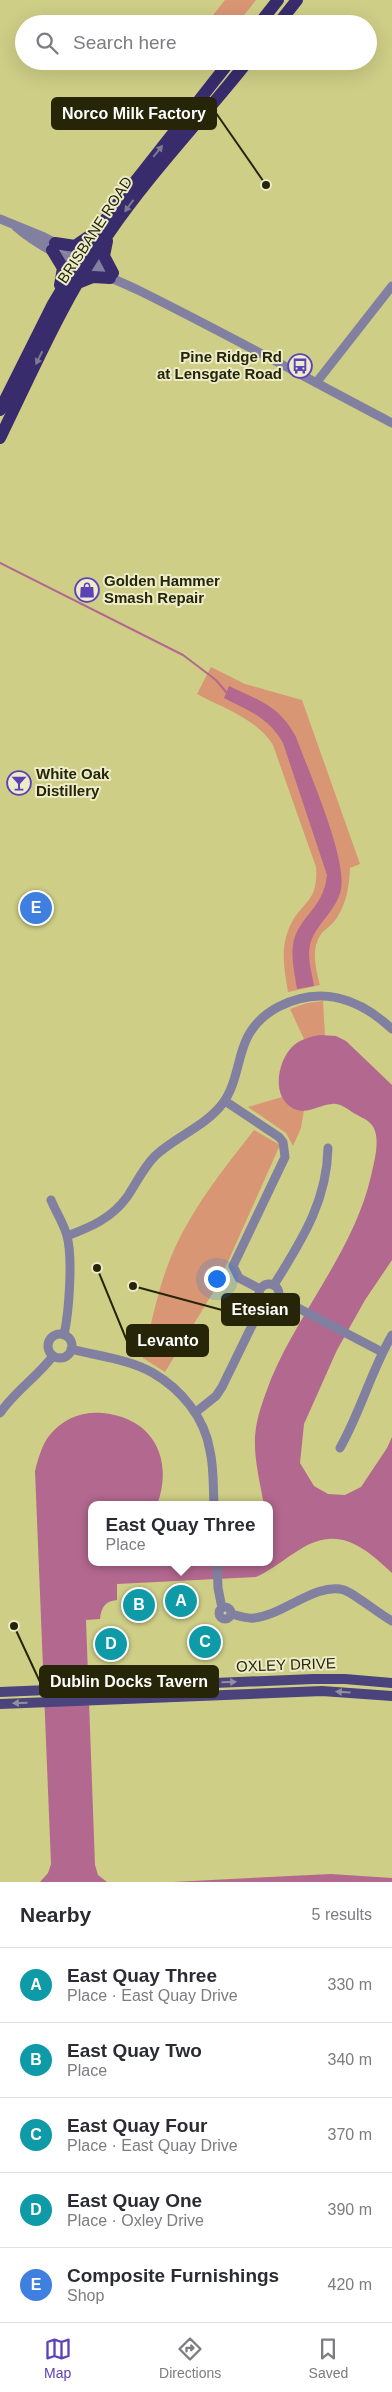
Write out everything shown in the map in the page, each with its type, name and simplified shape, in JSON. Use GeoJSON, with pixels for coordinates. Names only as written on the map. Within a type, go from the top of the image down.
{"type":"FeatureCollection","features":[{"type":"Feature","properties":{"kind":"highway"},"geometry":{"type":"LineString","coordinates":[[261,15],[270,0]]}},
{"type":"Feature","properties":{"kind":"highway"},"geometry":{"type":"LineString","coordinates":[[266,15],[278,0]]}},
{"type":"Feature","properties":{"kind":"highway"},"geometry":{"type":"LineString","coordinates":[[285,15],[297,0]]}},
{"type":"Feature","properties":{"kind":"highway","name":"BRISBANE ROAD"},"geometry":{"type":"LineString","coordinates":[[0,410],[54,304],[103,232],[223,70]]}},
{"type":"Feature","properties":{"kind":"highway","name":"BRISBANE ROAD"},"geometry":{"type":"LineString","coordinates":[[103,232],[240,70]]}},
{"type":"Feature","properties":{"kind":"highway"},"geometry":{"type":"LineString","coordinates":[[54,304],[64,270],[54,246],[75,246],[103,232],[104,256],[112,275],[93,277],[78,283]]}},
{"type":"Feature","properties":{"kind":"highway","name":"BRISBANE ROAD"},"geometry":{"type":"LineString","coordinates":[[0,438],[78,283],[84,262]]}},
{"type":"Feature","properties":{"kind":"main road","name":"OXLEY DRIVE"},"geometry":{"type":"LineString","coordinates":[[0,1692],[325,1678],[392,1683]]}},
{"type":"Feature","properties":{"kind":"main road","name":"OXLEY DRIVE"},"geometry":{"type":"LineString","coordinates":[[0,1704],[322,1691],[392,1696]]}},
{"type":"Feature","properties":{"kind":"street"},"geometry":{"type":"LineString","coordinates":[[0,219],[16,227],[26,235],[54,246],[112,275],[137,290],[392,423]]}},
{"type":"Feature","properties":{"kind":"street"},"geometry":{"type":"LineString","coordinates":[[316,382],[392,286]]}},
{"type":"Feature","properties":{"kind":"street"},"geometry":{"type":"LineString","coordinates":[[67,1236],[104,1220],[116,1210],[155,1156],[202,1124],[224,1101],[233,1083],[241,1052],[251,1031],[268,1012],[291,1000],[324,995],[344,998],[362,1006],[392,1029]]}},
{"type":"Feature","properties":{"kind":"street"},"geometry":{"type":"LineString","coordinates":[[224,1101],[279,1136],[285,1148],[285,1157],[233,1266],[239,1278],[260,1289]]}},
{"type":"Feature","properties":{"kind":"street"},"geometry":{"type":"LineString","coordinates":[[274,1285],[311,1222],[325,1185],[328,1148]]}},
{"type":"Feature","properties":{"kind":"street"},"geometry":{"type":"LineString","coordinates":[[51,1200],[67,1236],[69,1295],[64,1335]]}},
{"type":"Feature","properties":{"kind":"street"},"geometry":{"type":"LineString","coordinates":[[267,1284],[274,1285],[278,1290],[279,1298],[273,1304],[263,1303],[258,1296],[260,1289],[267,1284]]}},
{"type":"Feature","properties":{"kind":"street"},"geometry":{"type":"LineString","coordinates":[[279,1298],[382,1352]]}},
{"type":"Feature","properties":{"kind":"street"},"geometry":{"type":"LineString","coordinates":[[196,1412],[216,1396],[222,1387],[263,1303]]}},
{"type":"Feature","properties":{"kind":"street"},"geometry":{"type":"LineString","coordinates":[[55,1335],[64,1335],[70,1341],[71,1349],[62,1358],[53,1356],[48,1348],[49,1342],[55,1335]]}},
{"type":"Feature","properties":{"kind":"street"},"geometry":{"type":"LineString","coordinates":[[340,1448],[353,1425],[367,1384],[392,1335]]}},
{"type":"Feature","properties":{"kind":"street"},"geometry":{"type":"LineString","coordinates":[[71,1349],[134,1365],[152,1372],[182,1396],[196,1412],[210,1449],[214,1501]]}},
{"type":"Feature","properties":{"kind":"street"},"geometry":{"type":"LineString","coordinates":[[0,1413],[17,1392],[44,1369],[53,1356]]}},
{"type":"Feature","properties":{"kind":"street"},"geometry":{"type":"LineString","coordinates":[[217,1566],[218,1588],[222,1608],[229,1608],[232,1614],[255,1618],[279,1611],[322,1590],[336,1588],[349,1592],[392,1621]]}},
{"type":"Feature","properties":{"kind":"shaded area"},"geometry":{"type":"Polygon","coordinates":[[[225,0],[256,0],[244,15],[213,15],[225,0]]]}},
{"type":"Feature","properties":{"kind":"shaded area"},"geometry":{"type":"Polygon","coordinates":[[[211,667],[245,684],[302,700],[360,864],[350,868],[344,905],[335,921],[322,933],[316,945],[315,959],[320,985],[288,992],[284,961],[284,946],[288,931],[292,921],[311,896],[316,879],[316,867],[273,745],[249,721],[197,694],[211,667]]]}},
{"type":"Feature","properties":{"kind":"shaded area"},"geometry":{"type":"Polygon","coordinates":[[[229,686],[267,705],[283,718],[289,726],[296,737],[333,836],[341,875],[341,889],[339,897],[316,930],[310,945],[309,960],[314,986],[297,989],[293,945],[295,935],[321,896],[327,875],[283,743],[264,721],[250,711],[224,698],[229,686]]]}},
{"type":"Feature","properties":{"kind":"shaded area"},"geometry":{"type":"Polygon","coordinates":[[[323,1001],[325,1036],[304,1039],[290,1009],[307,1003],[323,1001]]]}},
{"type":"Feature","properties":{"kind":"shaded area"},"geometry":{"type":"Polygon","coordinates":[[[320,1035],[336,1036],[346,1041],[392,1085],[392,1260],[365,1300],[337,1350],[304,1424],[300,1463],[314,1486],[328,1494],[345,1495],[361,1487],[387,1448],[392,1437],[392,1573],[371,1554],[360,1547],[338,1539],[326,1539],[299,1550],[256,1577],[117,1584],[117,1600],[109,1602],[104,1606],[100,1619],[86,1620],[95,1865],[98,1875],[107,1882],[40,1882],[48,1873],[51,1864],[35,1471],[39,1457],[42,1448],[54,1430],[67,1420],[88,1413],[103,1413],[135,1423],[147,1432],[161,1457],[163,1472],[162,1488],[158,1501],[88,1501],[88,1566],[273,1566],[273,1501],[263,1501],[255,1454],[255,1437],[259,1415],[271,1379],[283,1354],[340,1255],[352,1229],[363,1203],[371,1176],[377,1142],[371,1124],[345,1107],[332,1104],[305,1111],[294,1109],[283,1099],[279,1084],[281,1067],[292,1047],[298,1042],[320,1035]]]}},
{"type":"Feature","properties":{"kind":"shaded area"},"geometry":{"type":"Polygon","coordinates":[[[282,1097],[289,1106],[304,1110],[301,1128],[293,1146],[286,1133],[248,1107],[282,1097]]]}},
{"type":"Feature","properties":{"kind":"shaded area"},"geometry":{"type":"Polygon","coordinates":[[[254,1130],[280,1145],[218,1284],[165,1372],[143,1358],[169,1262],[186,1226],[196,1210],[218,1177],[254,1130]]]}},
{"type":"Feature","properties":{"kind":"shaded area"},"geometry":{"type":"Polygon","coordinates":[[[331,1874],[392,1878],[392,1882],[172,1882],[331,1874]]]}},
{"type":"Feature","properties":{"kind":"waterway"},"geometry":{"type":"LineString","coordinates":[[0,563],[183,655],[216,680],[226,692]]}},
{"type":"Feature","properties":{"kind":"place","name":"Norco Milk Factory"},"geometry":{"type":"Point","coordinates":[266,185]}},
{"type":"Feature","properties":{"kind":"place","name":"Pine Ridge Rd at Lensgate Road"},"geometry":{"type":"Point","coordinates":[300,366]}},
{"type":"Feature","properties":{"kind":"place","name":"Golden Hammer Smash Repair"},"geometry":{"type":"Point","coordinates":[87,590]}},
{"type":"Feature","properties":{"kind":"place","name":"White Oak Distillery"},"geometry":{"type":"Point","coordinates":[19,783]}},
{"type":"Feature","properties":{"kind":"place","name":"Composite Furnishings"},"geometry":{"type":"Point","coordinates":[36,908]}},
{"type":"Feature","properties":{"kind":"place","name":"Levanto"},"geometry":{"type":"Point","coordinates":[97,1268]}},
{"type":"Feature","properties":{"kind":"place","name":"Etesian"},"geometry":{"type":"Point","coordinates":[133,1286]}},
{"type":"Feature","properties":{"kind":"place","name":"East Quay Three"},"geometry":{"type":"Point","coordinates":[181,1601]}},
{"type":"Feature","properties":{"kind":"place","name":"East Quay Two"},"geometry":{"type":"Point","coordinates":[139,1605]}},
{"type":"Feature","properties":{"kind":"place","name":"Dublin Docks Tavern"},"geometry":{"type":"Point","coordinates":[14,1626]}},
{"type":"Feature","properties":{"kind":"place","name":"East Quay Four"},"geometry":{"type":"Point","coordinates":[205,1642]}},
{"type":"Feature","properties":{"kind":"place","name":"East Quay One"},"geometry":{"type":"Point","coordinates":[111,1644]}}]}
